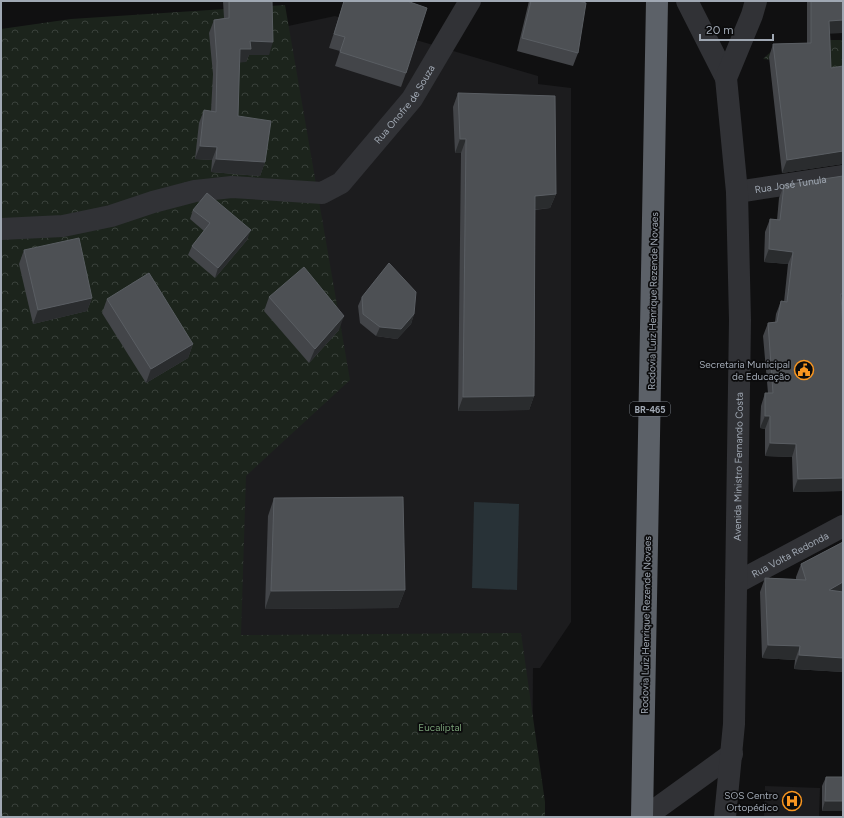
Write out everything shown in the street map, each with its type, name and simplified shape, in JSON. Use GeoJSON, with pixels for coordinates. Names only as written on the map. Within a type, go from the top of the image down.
{"type":"FeatureCollection","features":[{"type":"Feature","properties":{"kind":"highway","name":"Rodovia Luiz Henrique Rezende Novaes"},"geometry":{"type":"LineString","coordinates":[[644,817],[657,1]]}},
{"type":"Feature","properties":{"kind":"street","name":"Rua Onofre de Souza"},"geometry":{"type":"LineString","coordinates":[[1,229],[63,226],[111,216],[153,202],[195,191],[232,186],[322,193],[341,183],[412,99],[470,1]]}},
{"type":"Feature","properties":{"kind":"street"},"geometry":{"type":"LineString","coordinates":[[687,1],[726,78]]}},
{"type":"Feature","properties":{"kind":"street","name":"Avenida Ministro Fernando Costa"},"geometry":{"type":"LineString","coordinates":[[725,817],[732,754],[740,327],[737,192],[726,78],[752,15],[756,1]]}},
{"type":"Feature","properties":{"kind":"street","name":"Rua José Tunula"},"geometry":{"type":"LineString","coordinates":[[737,192],[843,176]]}},
{"type":"Feature","properties":{"kind":"street","name":"Rua Volta Redonda"},"geometry":{"type":"LineString","coordinates":[[736,583],[843,526]]}},
{"type":"Feature","properties":{"kind":"street"},"geometry":{"type":"LineString","coordinates":[[644,817],[732,754]]}},
{"type":"Feature","properties":{"kind":"shaded area"},"geometry":{"type":"Polygon","coordinates":[[[335,16],[538,76],[538,84],[571,88],[571,622],[540,668],[533,668],[532,817],[1,817],[1,87],[335,16]]]}},
{"type":"Feature","properties":{"kind":"shaded area"},"geometry":{"type":"Polygon","coordinates":[[[474,502],[519,504],[517,590],[472,588],[474,502]]]}},
{"type":"Feature","properties":{"kind":"shaded area","name":"SOS Centro Ortopédico"},"geometry":{"type":"Polygon","coordinates":[[[765,786],[820,788],[819,817],[764,817],[765,786]]]}},
{"type":"Feature","properties":{"kind":"green space","name":"Eucaliptal"},"geometry":{"type":"Polygon","coordinates":[[[285,5],[350,380],[246,476],[241,635],[521,633],[545,802],[545,817],[1,817],[1,29],[71,19],[285,5]]]}},
{"type":"Feature","properties":{"kind":"green space"},"geometry":{"type":"Polygon","coordinates":[[[813,40],[843,40],[843,81],[786,61],[763,59],[777,46],[811,54],[813,40]]]}},
{"type":"Feature","properties":{"kind":"building"},"geometry":{"type":"Polygon","coordinates":[[[229,1],[272,1],[273,42],[250,41],[251,49],[240,49],[238,116],[271,121],[265,162],[216,159],[217,147],[200,146],[204,110],[216,112],[217,61],[214,20],[229,18],[229,1]]]}},
{"type":"Feature","properties":{"kind":"building"},"geometry":{"type":"Polygon","coordinates":[[[344,1],[407,1],[427,8],[406,73],[340,52],[345,37],[334,34],[344,1]]]}},
{"type":"Feature","properties":{"kind":"building"},"geometry":{"type":"Polygon","coordinates":[[[531,1],[579,1],[586,3],[578,53],[522,38],[531,1]]]}},
{"type":"Feature","properties":{"kind":"building"},"geometry":{"type":"Polygon","coordinates":[[[811,1],[843,1],[843,20],[829,21],[831,68],[843,66],[843,151],[787,160],[773,44],[811,43],[811,1]]]}},
{"type":"Feature","properties":{"kind":"building"},"geometry":{"type":"Polygon","coordinates":[[[458,93],[555,96],[556,194],[535,196],[534,396],[463,397],[466,139],[460,139],[458,93]]]}},
{"type":"Feature","properties":{"kind":"building"},"geometry":{"type":"Polygon","coordinates":[[[843,176],[843,294],[841,294],[843,331],[843,478],[798,479],[796,444],[770,443],[770,416],[765,416],[765,393],[773,393],[768,323],[777,322],[781,301],[787,302],[793,252],[769,249],[770,219],[780,220],[784,185],[843,176]]]}},
{"type":"Feature","properties":{"kind":"building"},"geometry":{"type":"Polygon","coordinates":[[[207,193],[251,230],[218,268],[192,246],[210,223],[193,210],[207,193]]]}},
{"type":"Feature","properties":{"kind":"building"},"geometry":{"type":"Polygon","coordinates":[[[79,238],[92,298],[38,310],[24,250],[79,238]]]}},
{"type":"Feature","properties":{"kind":"building"},"geometry":{"type":"Polygon","coordinates":[[[389,263],[416,292],[414,314],[401,329],[380,327],[363,314],[362,297],[389,263]]]}},
{"type":"Feature","properties":{"kind":"building"},"geometry":{"type":"Polygon","coordinates":[[[304,267],[344,316],[315,349],[269,297],[304,267]]]}},
{"type":"Feature","properties":{"kind":"building"},"geometry":{"type":"Polygon","coordinates":[[[149,273],[193,344],[151,369],[107,299],[149,273]]]}},
{"type":"Feature","properties":{"kind":"building"},"geometry":{"type":"Polygon","coordinates":[[[403,497],[405,590],[271,591],[274,498],[403,497]]]}},
{"type":"Feature","properties":{"kind":"building"},"geometry":{"type":"Polygon","coordinates":[[[843,542],[843,582],[829,590],[843,592],[843,658],[799,655],[800,646],[768,645],[765,578],[806,580],[801,564],[843,542]]]}},
{"type":"Feature","properties":{"kind":"building"},"geometry":{"type":"Polygon","coordinates":[[[826,777],[843,777],[843,801],[825,801],[826,777]]]}},
{"type":"Feature","properties":{"kind":"place","name":"Secretaria Municipal de Educação"},"geometry":{"type":"Point","coordinates":[804,370]}},
{"type":"Feature","properties":{"kind":"place","name":"SOS Centro Ortopédico"},"geometry":{"type":"Point","coordinates":[792,801]}}]}
